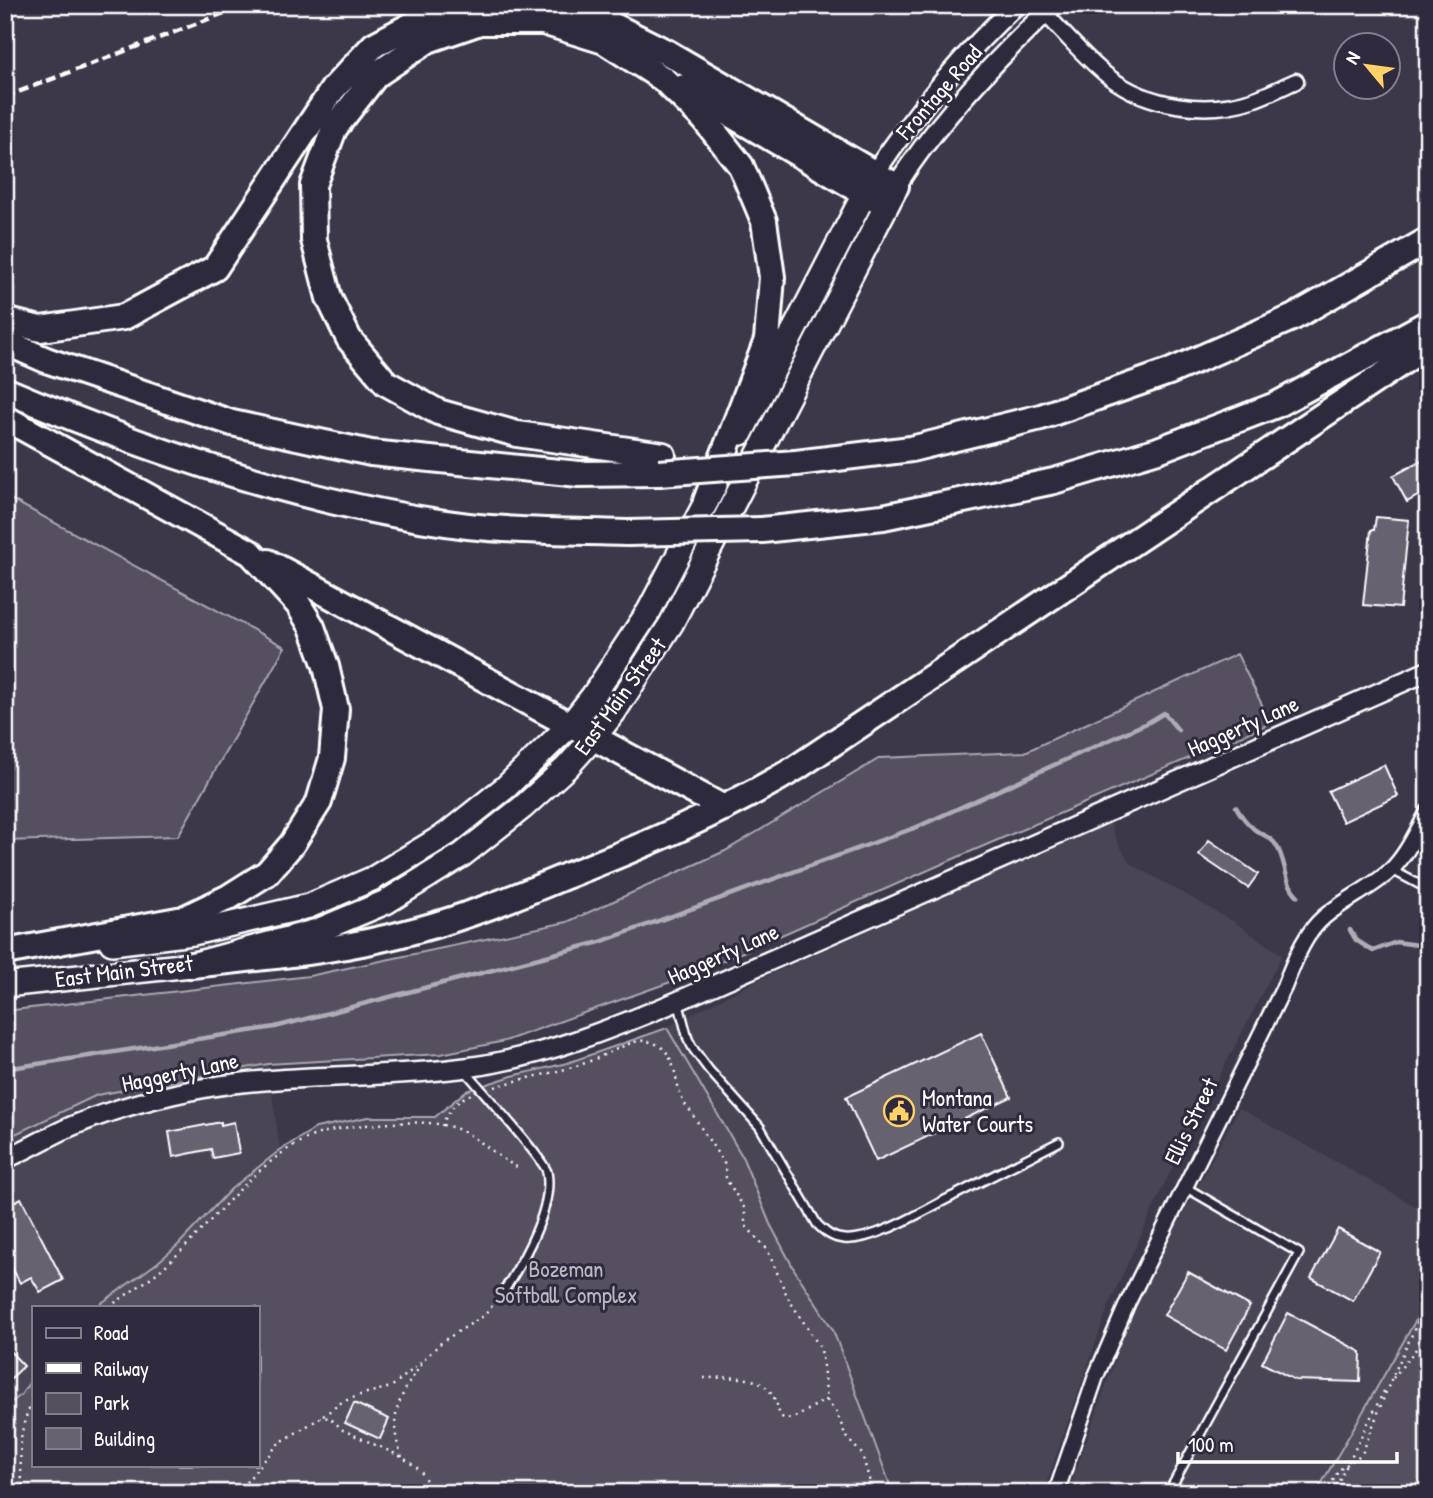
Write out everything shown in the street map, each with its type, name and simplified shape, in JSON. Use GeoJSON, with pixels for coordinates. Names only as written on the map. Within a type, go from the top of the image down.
{"type":"FeatureCollection","features":[{"type":"Feature","properties":{"kind":"highway"},"geometry":{"type":"LineString","coordinates":[[5,320],[40,329],[124,317],[215,268],[333,89],[374,45],[461,5]]}},
{"type":"Feature","properties":{"kind":"highway"},"geometry":{"type":"LineString","coordinates":[[502,5],[576,7],[668,53],[880,189]]}},
{"type":"Feature","properties":{"kind":"highway"},"geometry":{"type":"LineString","coordinates":[[661,464],[517,434],[438,412],[386,383],[349,340],[329,298],[314,240],[313,185],[334,130],[376,75],[428,40],[480,22],[543,22],[604,41],[880,189]]}},
{"type":"Feature","properties":{"kind":"highway"},"geometry":{"type":"LineString","coordinates":[[604,41],[663,79],[704,119],[741,166],[764,221],[772,277],[768,340],[706,501]]}},
{"type":"Feature","properties":{"kind":"highway","name":"East Main Street"},"geometry":{"type":"LineString","coordinates":[[5,953],[193,933],[309,906],[374,878],[447,834],[506,787],[571,724],[593,696],[649,611],[706,501],[880,189]]}},
{"type":"Feature","properties":{"kind":"highway","name":"East Main Street"},"geometry":{"type":"LineString","coordinates":[[5,985],[191,965],[317,931],[386,902],[462,855],[523,807],[567,767],[614,712],[671,624],[880,189]]}},
{"type":"Feature","properties":{"kind":"highway"},"geometry":{"type":"LineString","coordinates":[[5,342],[46,360],[232,423],[372,453],[579,474],[661,464],[796,463],[911,449],[1041,417],[1156,377],[1294,317],[1428,240]]}},
{"type":"Feature","properties":{"kind":"highway"},"geometry":{"type":"LineString","coordinates":[[5,390],[88,425],[217,468],[345,504],[469,526],[627,533],[762,530],[883,517],[1054,481],[1158,450],[1276,405],[1428,323]]}},
{"type":"Feature","properties":{"kind":"highway"},"geometry":{"type":"LineString","coordinates":[[191,965],[323,950],[417,930],[524,893],[636,849],[724,808],[796,768],[1428,345]]}},
{"type":"Feature","properties":{"kind":"highway"},"geometry":{"type":"LineString","coordinates":[[5,418],[251,554],[724,808]]}},
{"type":"Feature","properties":{"kind":"highway"},"geometry":{"type":"LineString","coordinates":[[5,953],[183,919],[229,898],[267,873],[307,824],[319,802],[332,758],[336,709],[326,666],[312,627],[298,604],[251,554]]}},
{"type":"Feature","properties":{"kind":"street","name":"Frontage Road"},"geometry":{"type":"LineString","coordinates":[[880,189],[919,111],[968,54],[1016,5]]}},
{"type":"Feature","properties":{"kind":"street","name":"Frontage Road"},"geometry":{"type":"LineString","coordinates":[[880,189],[915,156],[987,71],[1046,8]]}},
{"type":"Feature","properties":{"kind":"street"},"geometry":{"type":"LineString","coordinates":[[1046,8],[1080,51],[1109,76],[1142,95],[1163,102],[1185,106],[1226,106],[1253,100],[1296,80]]}},
{"type":"Feature","properties":{"kind":"street","name":"Haggerty Lane"},"geometry":{"type":"LineString","coordinates":[[5,1159],[71,1126],[108,1113],[210,1087],[255,1081],[340,1078],[463,1068],[516,1059],[566,1044],[678,1001],[1428,671]]}},
{"type":"Feature","properties":{"kind":"street","name":"Ellis Street"},"geometry":{"type":"LineString","coordinates":[[1056,1493],[1096,1376],[1128,1302],[1310,933],[1324,917],[1392,869],[1404,854],[1428,812]]}},
{"type":"Feature","properties":{"kind":"lane"},"geometry":{"type":"LineString","coordinates":[[1392,869],[1428,890]]}},
{"type":"Feature","properties":{"kind":"lane"},"geometry":{"type":"LineString","coordinates":[[678,1001],[688,1039],[694,1050],[760,1127],[817,1224],[835,1237],[859,1237],[891,1227],[1059,1142]]}},
{"type":"Feature","properties":{"kind":"lane"},"geometry":{"type":"LineString","coordinates":[[463,1068],[547,1169],[548,1194],[544,1206],[535,1231],[504,1291]]}},
{"type":"Feature","properties":{"kind":"lane"},"geometry":{"type":"LineString","coordinates":[[1168,1493],[1299,1252],[1184,1187]]}},
{"type":"Feature","properties":{"kind":"path"},"geometry":{"type":"LineString","coordinates":[[442,1126],[446,1114],[466,1096],[580,1065],[637,1041],[661,1046],[679,1085],[682,1102],[725,1165],[726,1179],[745,1209],[745,1225],[767,1249],[788,1297],[821,1349],[827,1400],[837,1413],[846,1437],[862,1454],[873,1493]]}},
{"type":"Feature","properties":{"kind":"path"},"geometry":{"type":"LineString","coordinates":[[110,1306],[164,1267],[228,1200],[257,1174],[295,1145],[320,1134],[358,1125],[421,1122],[465,1132],[501,1160],[519,1168]]}},
{"type":"Feature","properties":{"kind":"path"},"geometry":{"type":"LineString","coordinates":[[237,1493],[279,1443],[342,1402],[391,1387],[443,1341],[485,1315],[504,1291]]}},
{"type":"Feature","properties":{"kind":"path"},"geometry":{"type":"LineString","coordinates":[[1326,1493],[1339,1470],[1362,1454],[1390,1382],[1428,1300]]}},
{"type":"Feature","properties":{"kind":"path"},"geometry":{"type":"LineString","coordinates":[[1333,1493],[1372,1412],[1390,1382],[1428,1334]]}},
{"type":"Feature","properties":{"kind":"path"},"geometry":{"type":"LineString","coordinates":[[402,1457],[396,1441],[394,1422],[408,1383],[429,1354]]}},
{"type":"Feature","properties":{"kind":"path"},"geometry":{"type":"LineString","coordinates":[[704,1378],[750,1379],[767,1387],[776,1400],[778,1414],[784,1419],[796,1418],[813,1405],[827,1400]]}},
{"type":"Feature","properties":{"kind":"path"},"geometry":{"type":"LineString","coordinates":[[23,1493],[19,1445],[23,1420],[32,1402]]}},
{"type":"Feature","properties":{"kind":"path"},"geometry":{"type":"LineString","coordinates":[[322,1417],[330,1418],[343,1430],[402,1457],[420,1470],[433,1493]]}},
{"type":"Feature","properties":{"kind":"path"},"geometry":{"type":"LineString","coordinates":[[1336,1486],[1350,1493]]}},
{"type":"Feature","properties":{"kind":"shaded area"},"geometry":{"type":"Polygon","coordinates":[[[1110,821],[1116,839],[1130,863],[1236,923],[1282,955],[1172,1168],[1110,1302],[1043,1493],[894,1493],[833,1330],[794,1269],[659,1031],[756,981],[1110,821]]]}},
{"type":"Feature","properties":{"kind":"shaded area"},"geometry":{"type":"Polygon","coordinates":[[[268,1064],[280,1150],[231,1189],[178,1245],[157,1263],[97,1306],[32,1306],[32,1378],[21,1395],[5,1407],[5,1139],[97,1095],[268,1064]]]}},
{"type":"Feature","properties":{"kind":"shaded area"},"geometry":{"type":"Polygon","coordinates":[[[1239,1108],[1428,1213],[1428,1299],[1316,1493],[1068,1493],[1132,1312],[1239,1108]]]}},
{"type":"Feature","properties":{"kind":"green space"},"geometry":{"type":"Polygon","coordinates":[[[5,496],[285,647],[178,836],[5,841],[5,496]]]}},
{"type":"Feature","properties":{"kind":"green space"},"geometry":{"type":"Polygon","coordinates":[[[1237,654],[1271,723],[693,974],[505,1041],[441,1054],[268,1064],[97,1095],[5,1139],[5,1011],[309,976],[567,922],[725,851],[880,758],[1025,752],[1237,654]]]}},
{"type":"Feature","properties":{"kind":"green space","name":"Bozeman Softball Complex"},"geometry":{"type":"Polygon","coordinates":[[[667,1028],[742,1156],[770,1224],[794,1269],[833,1330],[893,1493],[5,1493],[5,1407],[21,1395],[32,1378],[32,1466],[259,1466],[259,1306],[97,1306],[178,1245],[231,1189],[280,1150],[316,1128],[368,1117],[435,1117],[466,1091],[512,1076],[567,1063],[667,1028]]]}},
{"type":"Feature","properties":{"kind":"green space"},"geometry":{"type":"Polygon","coordinates":[[[1428,1299],[1428,1493],[1316,1493],[1428,1299]]]}},
{"type":"Feature","properties":{"kind":"building"},"geometry":{"type":"Polygon","coordinates":[[[1428,457],[1428,490],[1407,502],[1393,476],[1428,457]]]}},
{"type":"Feature","properties":{"kind":"building"},"geometry":{"type":"Polygon","coordinates":[[[1376,517],[1409,520],[1400,608],[1363,605],[1371,530],[1374,530],[1376,517]]]}},
{"type":"Feature","properties":{"kind":"building"},"geometry":{"type":"Polygon","coordinates":[[[1384,765],[1398,796],[1343,822],[1328,791],[1384,765]]]}},
{"type":"Feature","properties":{"kind":"building"},"geometry":{"type":"Polygon","coordinates":[[[1209,840],[1258,874],[1248,888],[1199,855],[1209,840]]]}},
{"type":"Feature","properties":{"kind":"building"},"geometry":{"type":"Polygon","coordinates":[[[981,1033],[1011,1097],[876,1161],[846,1097],[981,1033]]]}},
{"type":"Feature","properties":{"kind":"building"},"geometry":{"type":"Polygon","coordinates":[[[221,1122],[221,1125],[234,1122],[239,1153],[213,1158],[211,1149],[173,1157],[169,1132],[221,1122]]]}},
{"type":"Feature","properties":{"kind":"building"},"geometry":{"type":"Polygon","coordinates":[[[21,1198],[63,1280],[40,1292],[31,1277],[20,1283],[5,1254],[5,1216],[11,1212],[8,1205],[21,1198]]]}},
{"type":"Feature","properties":{"kind":"building"},"geometry":{"type":"Polygon","coordinates":[[[1338,1229],[1380,1252],[1353,1301],[1311,1278],[1338,1229]]]}},
{"type":"Feature","properties":{"kind":"building"},"geometry":{"type":"Polygon","coordinates":[[[1188,1272],[1250,1306],[1226,1350],[1164,1315],[1188,1272]]]}},
{"type":"Feature","properties":{"kind":"building"},"geometry":{"type":"Polygon","coordinates":[[[1288,1313],[1361,1352],[1360,1382],[1295,1380],[1262,1363],[1288,1313]]]}},
{"type":"Feature","properties":{"kind":"building"},"geometry":{"type":"Polygon","coordinates":[[[5,1346],[24,1366],[5,1384],[5,1346]]]}},
{"type":"Feature","properties":{"kind":"building"},"geometry":{"type":"Polygon","coordinates":[[[354,1403],[389,1419],[380,1439],[345,1423],[354,1403]]]}},
{"type":"Feature","properties":{"kind":"waterway"},"geometry":{"type":"LineString","coordinates":[[5,1069],[275,1027],[600,942],[917,827],[1164,713],[1178,730]]}},
{"type":"Feature","properties":{"kind":"waterway"},"geometry":{"type":"LineString","coordinates":[[1236,807],[1252,827],[1274,842],[1290,884],[1298,896]]}},
{"type":"Feature","properties":{"kind":"waterway"},"geometry":{"type":"LineString","coordinates":[[1350,930],[1356,940],[1373,951],[1396,942],[1425,946],[1428,949]]}},
{"type":"Feature","properties":{"kind":"railway"},"geometry":{"type":"LineString","coordinates":[[5,97],[245,5]]}},
{"type":"Feature","properties":{"kind":"place","name":"Montana Water Courts"},"geometry":{"type":"Point","coordinates":[899,1111]}}]}
